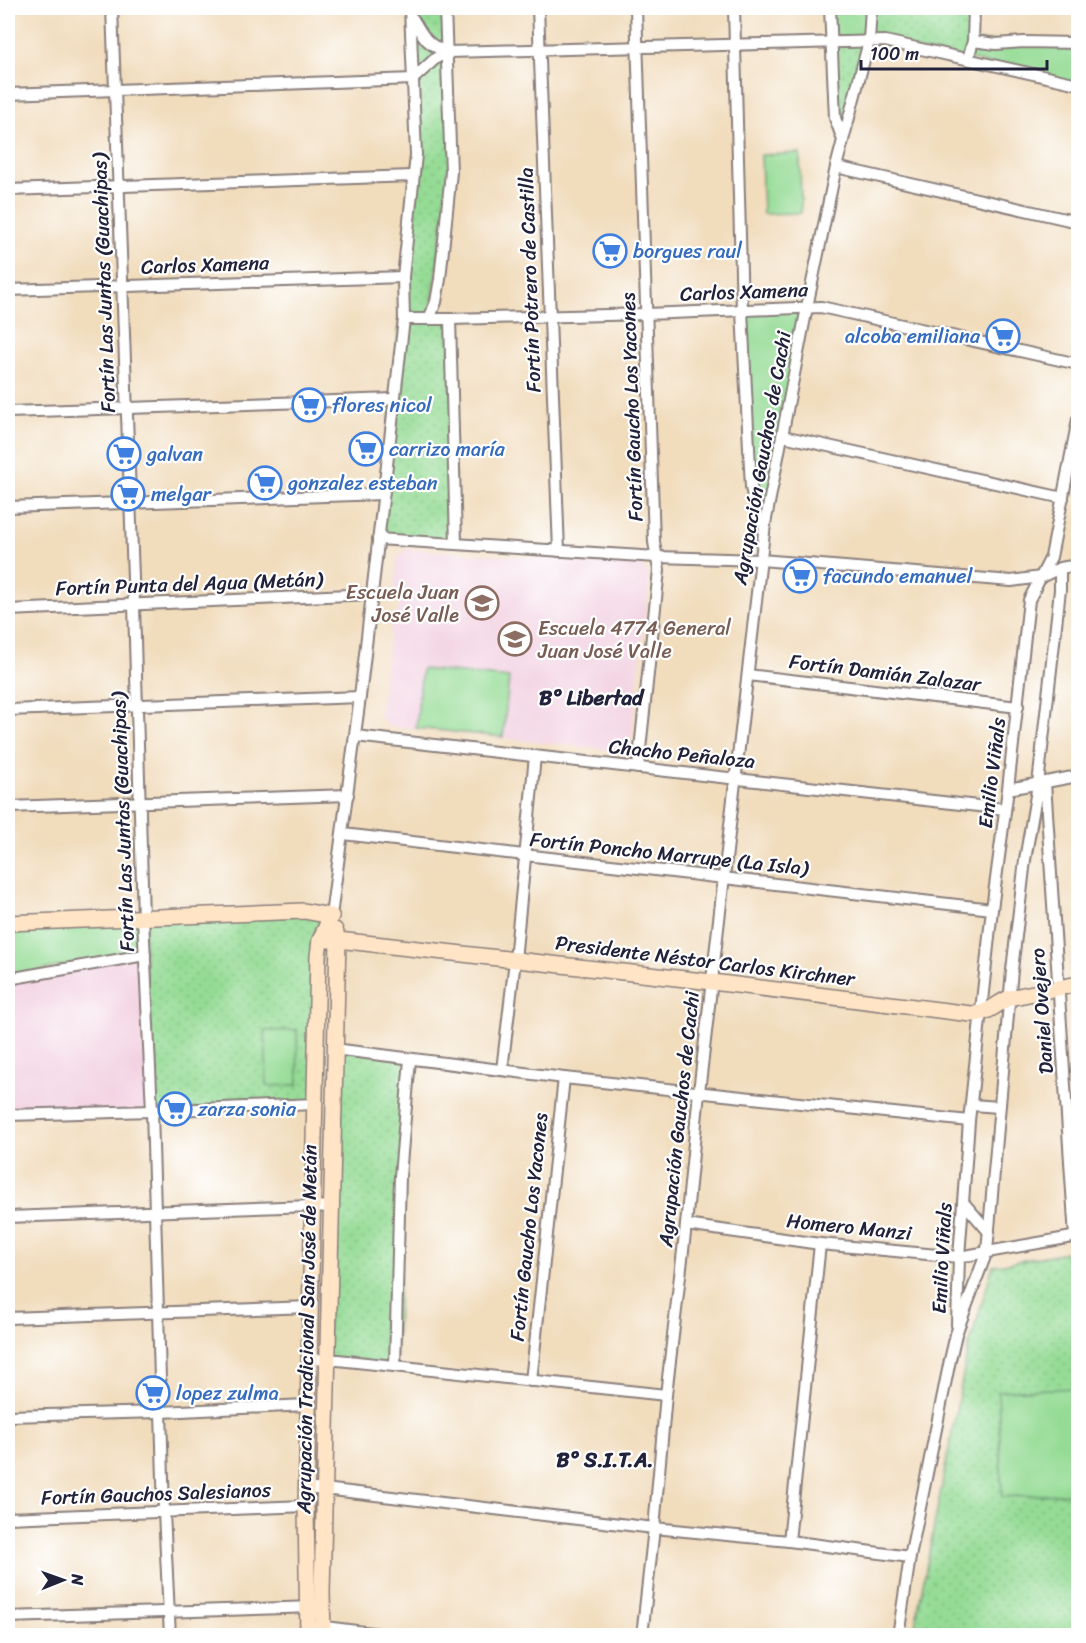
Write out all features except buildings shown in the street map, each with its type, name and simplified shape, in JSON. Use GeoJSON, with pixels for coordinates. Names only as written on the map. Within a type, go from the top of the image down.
{"type":"FeatureCollection","features":[{"type":"Feature","properties":{"kind":"street","name":"Fortín Las Juntas (Guachipas)"},"geometry":{"type":"LineString","coordinates":[[112,8],[141,801],[143,918],[156,1212],[160,1412],[170,1635]]}},
{"type":"Feature","properties":{"kind":"street"},"geometry":{"type":"LineString","coordinates":[[429,319],[436,302],[440,279],[451,172],[446,8]]}},
{"type":"Feature","properties":{"kind":"street","name":"Fortín Potrero de Castilla"},"geometry":{"type":"LineString","coordinates":[[538,8],[559,551]]}},
{"type":"Feature","properties":{"kind":"street","name":"Fortín Gaucho Los Yacones"},"geometry":{"type":"LineString","coordinates":[[636,8],[654,542],[659,570],[638,768]]}},
{"type":"Feature","properties":{"kind":"street"},"geometry":{"type":"LineString","coordinates":[[734,8],[742,310],[751,488],[757,517],[765,524]]}},
{"type":"Feature","properties":{"kind":"street"},"geometry":{"type":"LineString","coordinates":[[830,8],[835,118],[843,140]]}},
{"type":"Feature","properties":{"kind":"street","name":"Agrupación Gauchos de Cachi"},"geometry":{"type":"LineString","coordinates":[[642,1635],[699,1092],[765,524],[836,167],[869,40],[871,8]]}},
{"type":"Feature","properties":{"kind":"street"},"geometry":{"type":"LineString","coordinates":[[968,59],[973,41],[974,8]]}},
{"type":"Feature","properties":{"kind":"street"},"geometry":{"type":"LineString","coordinates":[[411,12],[427,42],[436,49],[448,52],[831,43],[869,40],[885,41],[1078,84]]}},
{"type":"Feature","properties":{"kind":"street","name":"Agrupación Tradicional San José de Metán"},"geometry":{"type":"LineString","coordinates":[[315,1631],[306,1489],[318,956],[320,940],[331,916],[343,834],[404,319],[403,277],[416,155],[411,12]]}},
{"type":"Feature","properties":{"kind":"street"},"geometry":{"type":"LineString","coordinates":[[973,41],[996,44],[1078,43]]}},
{"type":"Feature","properties":{"kind":"street"},"geometry":{"type":"LineString","coordinates":[[8,94],[413,80],[436,58],[448,52]]}},
{"type":"Feature","properties":{"kind":"street"},"geometry":{"type":"LineString","coordinates":[[836,167],[1078,222]]}},
{"type":"Feature","properties":{"kind":"street"},"geometry":{"type":"LineString","coordinates":[[8,190],[413,176]]}},
{"type":"Feature","properties":{"kind":"street","name":"Carlos Xamena"},"geometry":{"type":"LineString","coordinates":[[8,290],[403,277]]}},
{"type":"Feature","properties":{"kind":"street","name":"Carlos Xamena"},"geometry":{"type":"LineString","coordinates":[[404,319],[450,320],[821,307],[1078,364]]}},
{"type":"Feature","properties":{"kind":"street"},"geometry":{"type":"LineString","coordinates":[[450,320],[456,544]]}},
{"type":"Feature","properties":{"kind":"street"},"geometry":{"type":"LineString","coordinates":[[8,412],[394,399]]}},
{"type":"Feature","properties":{"kind":"street","name":"Emilio Viñals"},"geometry":{"type":"LineString","coordinates":[[956,1334],[969,1121],[1029,600],[1052,557],[1078,419]]}},
{"type":"Feature","properties":{"kind":"street"},"geometry":{"type":"LineString","coordinates":[[783,436],[1063,498]]}},
{"type":"Feature","properties":{"kind":"street"},"geometry":{"type":"LineString","coordinates":[[8,507],[383,494]]}},
{"type":"Feature","properties":{"kind":"street"},"geometry":{"type":"LineString","coordinates":[[378,539],[657,557],[760,561],[1011,581],[1041,577],[1060,568],[1078,565]]}},
{"type":"Feature","properties":{"kind":"street","name":"Emilio Viñals"},"geometry":{"type":"LineString","coordinates":[[956,1334],[987,1251],[1009,998],[1025,860],[1041,783],[1060,590],[1060,568]]}},
{"type":"Feature","properties":{"kind":"street","name":"Fortín Punta del Agua (Metán)"},"geometry":{"type":"LineString","coordinates":[[8,610],[372,594]]}},
{"type":"Feature","properties":{"kind":"street","name":"Fortín Damián Zalazar"},"geometry":{"type":"LineString","coordinates":[[748,675],[1018,707]]}},
{"type":"Feature","properties":{"kind":"street"},"geometry":{"type":"LineString","coordinates":[[8,710],[360,697]]}},
{"type":"Feature","properties":{"kind":"street","name":"Chacho Peñaloza"},"geometry":{"type":"LineString","coordinates":[[355,736],[1005,810]]}},
{"type":"Feature","properties":{"kind":"street"},"geometry":{"type":"LineString","coordinates":[[502,1070],[535,756]]}},
{"type":"Feature","properties":{"kind":"street"},"geometry":{"type":"LineString","coordinates":[[1008,789],[1078,776]]}},
{"type":"Feature","properties":{"kind":"street","name":"Daniel Ovejero"},"geometry":{"type":"LineString","coordinates":[[1041,783],[1077,1237]]}},
{"type":"Feature","properties":{"kind":"street"},"geometry":{"type":"LineString","coordinates":[[8,807],[348,795]]}},
{"type":"Feature","properties":{"kind":"street","name":"Fortín Poncho Marrupe (La Isla)"},"geometry":{"type":"LineString","coordinates":[[343,834],[992,909]]}},
{"type":"Feature","properties":{"kind":"street"},"geometry":{"type":"LineString","coordinates":[[8,923],[304,911],[331,916]]}},
{"type":"Feature","properties":{"kind":"street","name":"Agrupación Tradicional San José de Metán"},"geometry":{"type":"LineString","coordinates":[[314,1607],[324,1489],[338,940],[331,916]]}},
{"type":"Feature","properties":{"kind":"street","name":"Presidente Néstor Carlos Kirchner"},"geometry":{"type":"LineString","coordinates":[[320,940],[338,940],[981,1014]]}},
{"type":"Feature","properties":{"kind":"street"},"geometry":{"type":"LineString","coordinates":[[8,979],[145,955]]}},
{"type":"Feature","properties":{"kind":"street"},"geometry":{"type":"LineString","coordinates":[[981,1014],[1009,998],[1078,984]]}},
{"type":"Feature","properties":{"kind":"street"},"geometry":{"type":"LineString","coordinates":[[334,1049],[564,1078],[969,1121]]}},
{"type":"Feature","properties":{"kind":"street"},"geometry":{"type":"LineString","coordinates":[[395,1366],[400,1176],[410,1059]]}},
{"type":"Feature","properties":{"kind":"street","name":"Fortín Gaucho Los Yacones"},"geometry":{"type":"LineString","coordinates":[[531,1381],[564,1078]]}},
{"type":"Feature","properties":{"kind":"street"},"geometry":{"type":"LineString","coordinates":[[8,1115],[314,1104]]}},
{"type":"Feature","properties":{"kind":"street"},"geometry":{"type":"LineString","coordinates":[[972,1105],[999,1107]]}},
{"type":"Feature","properties":{"kind":"street"},"geometry":{"type":"LineString","coordinates":[[963,1202],[989,1232]]}},
{"type":"Feature","properties":{"kind":"street"},"geometry":{"type":"LineString","coordinates":[[8,1217],[331,1207]]}},
{"type":"Feature","properties":{"kind":"street","name":"Homero Manzi"},"geometry":{"type":"LineString","coordinates":[[686,1225],[820,1244],[959,1257],[1077,1237]]}},
{"type":"Feature","properties":{"kind":"street"},"geometry":{"type":"LineString","coordinates":[[789,1541],[820,1244]]}},
{"type":"Feature","properties":{"kind":"street"},"geometry":{"type":"LineString","coordinates":[[8,1317],[310,1307]]}},
{"type":"Feature","properties":{"kind":"street"},"geometry":{"type":"LineString","coordinates":[[898,1635],[910,1557],[956,1334]]}},
{"type":"Feature","properties":{"kind":"street"},"geometry":{"type":"LineString","coordinates":[[308,1359],[666,1395]]}},
{"type":"Feature","properties":{"kind":"street"},"geometry":{"type":"LineString","coordinates":[[8,1416],[307,1405]]}},
{"type":"Feature","properties":{"kind":"street"},"geometry":{"type":"LineString","coordinates":[[306,1489],[324,1489],[654,1528],[789,1541],[910,1557]]}},
{"type":"Feature","properties":{"kind":"street","name":"Fortín Gauchos Salesianos"},"geometry":{"type":"LineString","coordinates":[[8,1518],[306,1506]]}},
{"type":"Feature","properties":{"kind":"street"},"geometry":{"type":"LineString","coordinates":[[8,1617],[314,1607]]}},
{"type":"Feature","properties":{"kind":"street"},"geometry":{"type":"LineString","coordinates":[[315,1631],[396,1635]]}},
{"type":"Feature","properties":{"kind":"shaded area","name":"Escuela 4774 General Juan José Valle"},"geometry":{"type":"Polygon","coordinates":[[[406,549],[641,565],[650,575],[631,743],[622,751],[388,726],[379,716],[392,616],[398,612],[399,605],[399,598],[394,592],[397,558],[406,549]]]}},
{"type":"Feature","properties":{"kind":"shaded area"},"geometry":{"type":"Polygon","coordinates":[[[145,955],[152,1111],[8,1115],[8,979],[145,955]]]}},
{"type":"Feature","properties":{"kind":"green space"},"geometry":{"type":"Polygon","coordinates":[[[409,8],[445,8],[452,163],[430,319],[450,319],[456,544],[378,539],[416,155],[409,8]]]}},
{"type":"Feature","properties":{"kind":"green space"},"geometry":{"type":"Polygon","coordinates":[[[830,8],[871,8],[869,41],[831,43],[830,8]]]}},
{"type":"Feature","properties":{"kind":"green space"},"geometry":{"type":"Polygon","coordinates":[[[871,8],[974,8],[968,59],[869,41],[843,140],[831,43],[871,8]]]}},
{"type":"Feature","properties":{"kind":"green space"},"geometry":{"type":"Polygon","coordinates":[[[973,41],[1078,44],[1078,84],[968,59],[973,41]]]}},
{"type":"Feature","properties":{"kind":"green space"},"geometry":{"type":"Polygon","coordinates":[[[800,153],[801,213],[763,214],[761,155],[800,153]]]}},
{"type":"Feature","properties":{"kind":"green space"},"geometry":{"type":"Polygon","coordinates":[[[807,307],[765,524],[754,507],[742,311],[807,307]]]}},
{"type":"Feature","properties":{"kind":"green space"},"geometry":{"type":"Polygon","coordinates":[[[422,669],[509,678],[503,737],[416,728],[422,669]]]}},
{"type":"Feature","properties":{"kind":"green space"},"geometry":{"type":"Polygon","coordinates":[[[304,911],[323,919],[314,1104],[152,1111],[143,918],[304,911]]]}},
{"type":"Feature","properties":{"kind":"green space"},"geometry":{"type":"Polygon","coordinates":[[[139,922],[141,952],[8,976],[8,927],[139,922]]]}},
{"type":"Feature","properties":{"kind":"green space"},"geometry":{"type":"Polygon","coordinates":[[[297,1030],[298,1085],[267,1086],[265,1031],[297,1030]]]}},
{"type":"Feature","properties":{"kind":"green space"},"geometry":{"type":"Polygon","coordinates":[[[334,1049],[410,1059],[395,1366],[327,1360],[334,1049]]]}},
{"type":"Feature","properties":{"kind":"green space"},"geometry":{"type":"Polygon","coordinates":[[[1078,1250],[1078,1635],[913,1636],[968,1349],[993,1266],[1078,1250]]]}},
{"type":"Feature","properties":{"kind":"green space"},"geometry":{"type":"Polygon","coordinates":[[[1078,1388],[1078,1493],[1002,1497],[998,1391],[1078,1388]]]}},
{"type":"Feature","properties":{"kind":"place","name":"borgues raul"},"geometry":{"type":"Point","coordinates":[610,251]}},
{"type":"Feature","properties":{"kind":"place","name":"alcoba emiliana"},"geometry":{"type":"Point","coordinates":[1003,336]}},
{"type":"Feature","properties":{"kind":"place","name":"flores nicol"},"geometry":{"type":"Point","coordinates":[309,405]}},
{"type":"Feature","properties":{"kind":"place","name":"carrizo maría"},"geometry":{"type":"Point","coordinates":[366,449]}},
{"type":"Feature","properties":{"kind":"place","name":"galvan"},"geometry":{"type":"Point","coordinates":[124,454]}},
{"type":"Feature","properties":{"kind":"place","name":"gonzalez esteban"},"geometry":{"type":"Point","coordinates":[265,483]}},
{"type":"Feature","properties":{"kind":"place","name":"melgar"},"geometry":{"type":"Point","coordinates":[128,494]}},
{"type":"Feature","properties":{"kind":"place","name":"facundo emanuel"},"geometry":{"type":"Point","coordinates":[800,576]}},
{"type":"Feature","properties":{"kind":"place","name":"Escuela Juan José Valle"},"geometry":{"type":"Point","coordinates":[482,603]}},
{"type":"Feature","properties":{"kind":"place","name":"Escuela 4774 General Juan José Valle"},"geometry":{"type":"Point","coordinates":[515,639]}},
{"type":"Feature","properties":{"kind":"place","name":"zarza sonia"},"geometry":{"type":"Point","coordinates":[175,1109]}},
{"type":"Feature","properties":{"kind":"place","name":"lopez zulma"},"geometry":{"type":"Point","coordinates":[153,1393]}},
{"type":"Feature","properties":{"kind":"district","name":"B° Libertad"},"geometry":{"type":"Point","coordinates":[591,698]}},
{"type":"Feature","properties":{"kind":"district","name":"B° S.I.T.A."},"geometry":{"type":"Point","coordinates":[605,1460]}}]}
